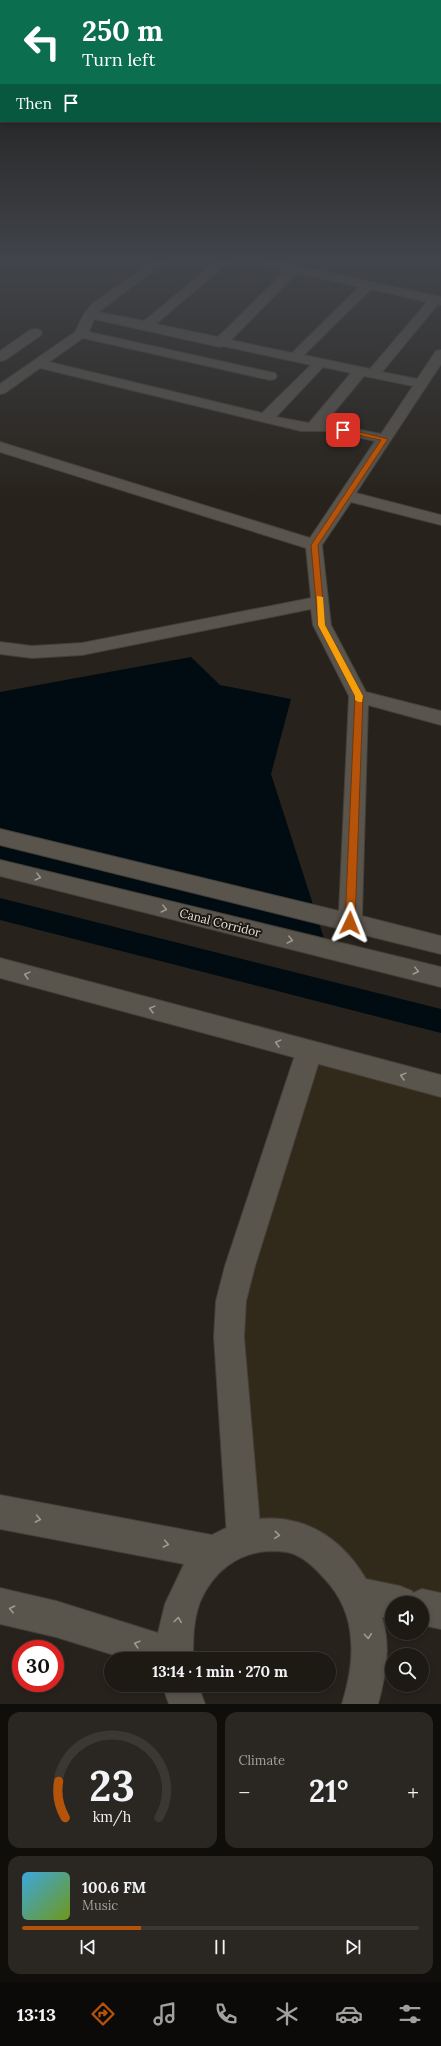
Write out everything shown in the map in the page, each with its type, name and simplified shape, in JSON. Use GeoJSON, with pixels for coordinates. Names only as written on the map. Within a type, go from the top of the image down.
{"type":"FeatureCollection","features":[{"type":"Feature","properties":{"kind":"street"},"geometry":{"type":"LineString","coordinates":[[0,357],[20,344]]}},
{"type":"Feature","properties":{"kind":"street"},"geometry":{"type":"LineString","coordinates":[[0,390],[68,344]]}},
{"type":"Feature","properties":{"kind":"street"},"geometry":{"type":"LineString","coordinates":[[124,344],[270,376]]}},
{"type":"Feature","properties":{"kind":"street"},"geometry":{"type":"LineString","coordinates":[[227,344],[319,364],[421,384]]}},
{"type":"Feature","properties":{"kind":"street"},"geometry":{"type":"LineString","coordinates":[[294,358],[309,344]]}},
{"type":"Feature","properties":{"kind":"street"},"geometry":{"type":"LineString","coordinates":[[312,427],[396,344]]}},
{"type":"Feature","properties":{"kind":"street"},"geometry":{"type":"LineString","coordinates":[[350,923],[359,696],[322,625],[314,545],[441,354]]}},
{"type":"Feature","properties":{"kind":"street"},"geometry":{"type":"LineString","coordinates":[[39,364],[264,419],[301,427],[328,427],[385,439]]}},
{"type":"Feature","properties":{"kind":"street"},"geometry":{"type":"LineString","coordinates":[[264,419],[319,364]]}},
{"type":"Feature","properties":{"kind":"street"},"geometry":{"type":"LineString","coordinates":[[0,447],[314,545]]}},
{"type":"Feature","properties":{"kind":"street"},"geometry":{"type":"LineString","coordinates":[[348,496],[441,520]]}},
{"type":"Feature","properties":{"kind":"street"},"geometry":{"type":"LineString","coordinates":[[0,648],[32,652],[82,649],[320,602]]}},
{"type":"Feature","properties":{"kind":"street"},"geometry":{"type":"LineString","coordinates":[[359,696],[441,718]]}},
{"type":"Feature","properties":{"kind":"street"},"geometry":{"type":"LineString","coordinates":[[0,837],[441,945]]}},
{"type":"Feature","properties":{"kind":"street","name":"Canal Corridor"},"geometry":{"type":"LineString","coordinates":[[0,868],[441,977]]}},
{"type":"Feature","properties":{"kind":"street"},"geometry":{"type":"LineString","coordinates":[[0,968],[309,1052],[441,1086]]}},
{"type":"Feature","properties":{"kind":"street"},"geometry":{"type":"LineString","coordinates":[[179,1652],[178,1615],[192,1580],[230,1545],[229,1337],[231,1301],[240,1266],[309,1052]]}},
{"type":"Feature","properties":{"kind":"street"},"geometry":{"type":"LineString","coordinates":[[0,1512],[230,1545],[276,1533],[307,1542],[335,1564],[356,1594],[368,1632],[369,1673],[360,1704]]}},
{"type":"Feature","properties":{"kind":"street"},"geometry":{"type":"LineString","coordinates":[[356,1594],[385,1600]]}},
{"type":"Feature","properties":{"kind":"street"},"geometry":{"type":"LineString","coordinates":[[0,1606],[56,1619],[119,1652]]}},
{"type":"Feature","properties":{"kind":"street"},"geometry":{"type":"LineString","coordinates":[[429,1608],[441,1611]]}},
{"type":"Feature","properties":{"kind":"shaded area"},"geometry":{"type":"Polygon","coordinates":[[[191,657],[220,685],[291,699],[271,774],[328,951],[0,862],[0,692],[191,657]]]}},
{"type":"Feature","properties":{"kind":"shaded area"},"geometry":{"type":"Polygon","coordinates":[[[314,1060],[441,1092],[441,1602],[429,1600],[429,1596],[402,1596],[362,1590],[253,1527],[239,1304],[314,1060]]]}},
{"type":"Feature","properties":{"kind":"waterway"},"geometry":{"type":"LineString","coordinates":[[0,909],[441,1021]]}},
{"type":"Feature","properties":{"kind":"slow traffic"},"geometry":{"type":"LineString","coordinates":[[319,597],[322,625],[359,696],[359,700]]}},
{"type":"Feature","properties":{"kind":"route"},"geometry":{"type":"LineString","coordinates":[[343,430],[385,439],[314,545],[322,625],[359,696],[350,923]]}}]}
